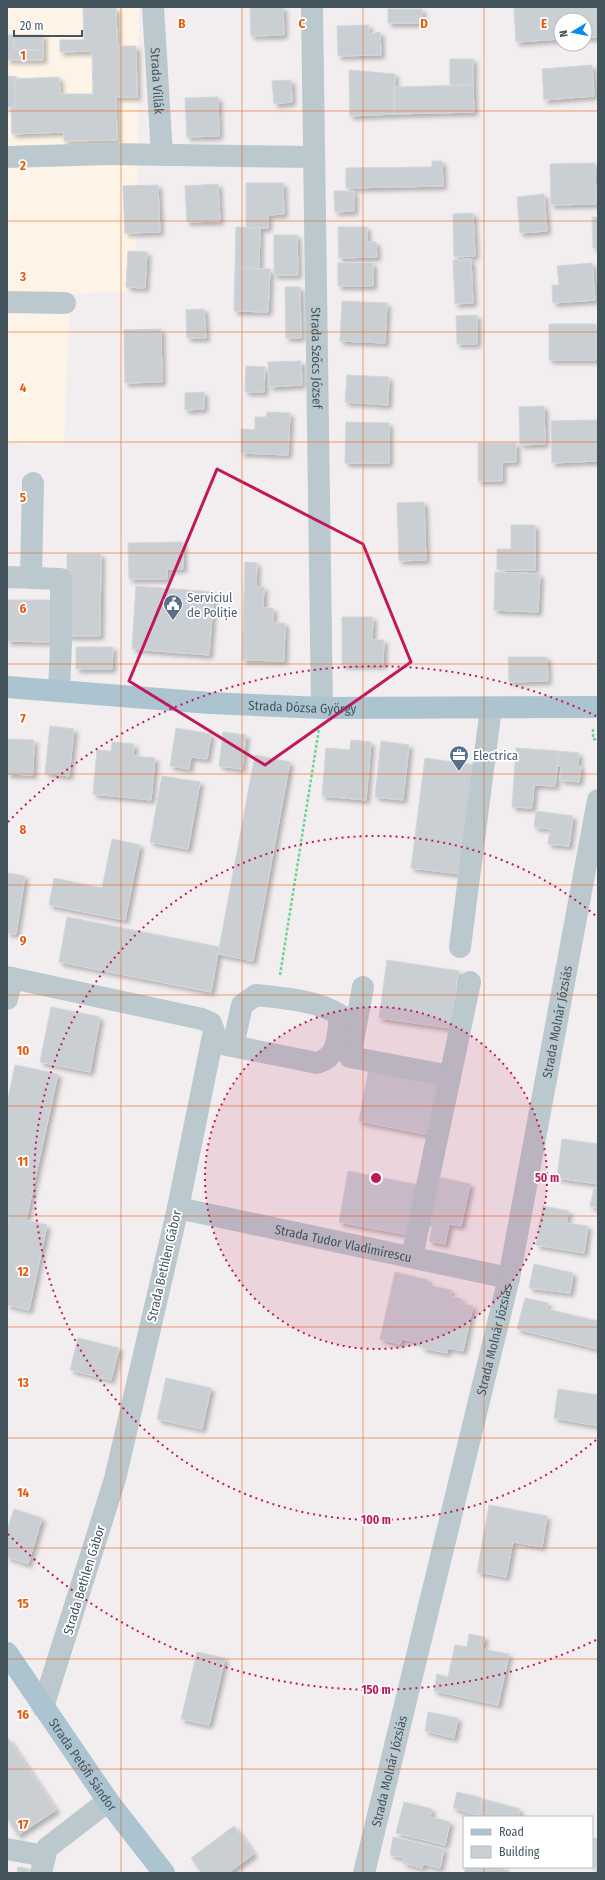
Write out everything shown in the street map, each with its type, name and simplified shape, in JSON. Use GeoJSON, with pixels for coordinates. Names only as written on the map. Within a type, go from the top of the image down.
{"type":"FeatureCollection","features":[{"type":"Feature","properties":{"kind":"main road","name":"Strada Dózsa György"},"geometry":{"type":"LineString","coordinates":[[7,687],[210,703],[322,708],[598,707]]}},
{"type":"Feature","properties":{"kind":"main road","name":"Strada Petőfi Sándor"},"geometry":{"type":"LineString","coordinates":[[7,1653],[108,1801],[164,1873]]}},
{"type":"Feature","properties":{"kind":"street","name":"Strada Villák"},"geometry":{"type":"LineString","coordinates":[[152,7],[162,155]]}},
{"type":"Feature","properties":{"kind":"street","name":"Strada Szőcs József"},"geometry":{"type":"LineString","coordinates":[[312,7],[322,708]]}},
{"type":"Feature","properties":{"kind":"street"},"geometry":{"type":"LineString","coordinates":[[7,157],[109,154],[313,157]]}},
{"type":"Feature","properties":{"kind":"street"},"geometry":{"type":"LineString","coordinates":[[7,302],[65,303]]}},
{"type":"Feature","properties":{"kind":"street"},"geometry":{"type":"LineString","coordinates":[[31,578],[33,483]]}},
{"type":"Feature","properties":{"kind":"street"},"geometry":{"type":"LineString","coordinates":[[7,577],[61,580],[62,645],[59,691]]}},
{"type":"Feature","properties":{"kind":"street"},"geometry":{"type":"LineString","coordinates":[[460,947],[491,708]]}},
{"type":"Feature","properties":{"kind":"street","name":"Strada Molnár Józsiás"},"geometry":{"type":"LineString","coordinates":[[364,1873],[509,1278],[598,800]]}},
{"type":"Feature","properties":{"kind":"street"},"geometry":{"type":"LineString","coordinates":[[7,1000],[9,977]]}},
{"type":"Feature","properties":{"kind":"street","name":"Strada Bethlen Gábor"},"geometry":{"type":"LineString","coordinates":[[9,977],[202,1018],[211,1023],[214,1032],[178,1208],[115,1479],[43,1707]]}},
{"type":"Feature","properties":{"kind":"street"},"geometry":{"type":"LineString","coordinates":[[412,1257],[470,982]]}},
{"type":"Feature","properties":{"kind":"street"},"geometry":{"type":"LineString","coordinates":[[363,987],[350,1057],[450,1076]]}},
{"type":"Feature","properties":{"kind":"street"},"geometry":{"type":"LineString","coordinates":[[212,1042],[317,1063],[328,1060],[335,1050],[340,1015],[329,1008],[277,997],[256,995],[242,1005],[233,1046]]}},
{"type":"Feature","properties":{"kind":"street","name":"Strada Tudor Vladimirescu"},"geometry":{"type":"LineString","coordinates":[[178,1208],[509,1278]]}},
{"type":"Feature","properties":{"kind":"street"},"geometry":{"type":"LineString","coordinates":[[7,1848],[43,1865],[47,1848],[108,1801]]}},
{"type":"Feature","properties":{"kind":"path"},"geometry":{"type":"LineString","coordinates":[[277,997],[322,708]]}},
{"type":"Feature","properties":{"kind":"path"},"geometry":{"type":"LineString","coordinates":[[593,739],[598,740]]}},
{"type":"Feature","properties":{"kind":"highlighted area"},"geometry":{"type":"Polygon","coordinates":[[[217,469],[363,544],[411,662],[265,765],[129,681],[217,469]]]}},
{"type":"Feature","properties":{"kind":"shaded area"},"geometry":{"type":"Polygon","coordinates":[[[7,7],[139,7],[138,156],[134,291],[70,294],[64,444],[7,443],[7,7]]]}},
{"type":"Feature","properties":{"kind":"building"},"geometry":{"type":"Polygon","coordinates":[[[250,7],[283,7],[284,35],[251,36],[250,7]]]}},
{"type":"Feature","properties":{"kind":"building"},"geometry":{"type":"Polygon","coordinates":[[[514,7],[598,7],[598,37],[593,37],[593,12],[553,12],[553,40],[516,42],[514,7]]]}},
{"type":"Feature","properties":{"kind":"building"},"geometry":{"type":"Polygon","coordinates":[[[83,8],[116,8],[117,46],[136,46],[137,97],[116,97],[117,140],[64,141],[64,132],[12,134],[11,107],[16,107],[15,79],[59,77],[60,94],[93,94],[92,51],[60,52],[60,40],[84,40],[83,8]]]}},
{"type":"Feature","properties":{"kind":"building"},"geometry":{"type":"Polygon","coordinates":[[[388,9],[422,9],[422,23],[388,23],[388,9]]]}},
{"type":"Feature","properties":{"kind":"building"},"geometry":{"type":"Polygon","coordinates":[[[369,25],[369,34],[380,32],[381,55],[338,56],[337,26],[369,25]]]}},
{"type":"Feature","properties":{"kind":"building"},"geometry":{"type":"Polygon","coordinates":[[[7,35],[14,35],[14,50],[43,50],[43,60],[7,60],[7,35]]]}},
{"type":"Feature","properties":{"kind":"building"},"geometry":{"type":"Polygon","coordinates":[[[14,35],[43,35],[43,50],[14,50],[14,35]]]}},
{"type":"Feature","properties":{"kind":"building"},"geometry":{"type":"Polygon","coordinates":[[[450,59],[473,59],[473,85],[450,85],[450,59]]]}},
{"type":"Feature","properties":{"kind":"building"},"geometry":{"type":"Polygon","coordinates":[[[592,65],[594,96],[544,100],[542,69],[592,65]]]}},
{"type":"Feature","properties":{"kind":"building"},"geometry":{"type":"Polygon","coordinates":[[[349,70],[395,74],[394,114],[350,116],[349,70]]]}},
{"type":"Feature","properties":{"kind":"building"},"geometry":{"type":"Polygon","coordinates":[[[7,76],[17,77],[15,79],[16,107],[7,107],[7,76]]]}},
{"type":"Feature","properties":{"kind":"building"},"geometry":{"type":"Polygon","coordinates":[[[291,80],[292,102],[274,104],[272,81],[291,80]]]}},
{"type":"Feature","properties":{"kind":"building"},"geometry":{"type":"Polygon","coordinates":[[[473,85],[474,112],[394,114],[394,87],[473,85]]]}},
{"type":"Feature","properties":{"kind":"building"},"geometry":{"type":"Polygon","coordinates":[[[218,97],[219,136],[187,137],[185,98],[218,97]]]}},
{"type":"Feature","properties":{"kind":"building"},"geometry":{"type":"Polygon","coordinates":[[[432,161],[442,161],[443,186],[346,188],[346,168],[432,167],[432,161]]]}},
{"type":"Feature","properties":{"kind":"building"},"geometry":{"type":"Polygon","coordinates":[[[595,163],[596,204],[551,205],[550,164],[595,163]]]}},
{"type":"Feature","properties":{"kind":"building"},"geometry":{"type":"Polygon","coordinates":[[[246,183],[283,183],[284,214],[268,215],[268,228],[246,228],[246,183]]]}},
{"type":"Feature","properties":{"kind":"building"},"geometry":{"type":"Polygon","coordinates":[[[218,184],[220,221],[187,222],[185,186],[218,184]]]}},
{"type":"Feature","properties":{"kind":"building"},"geometry":{"type":"Polygon","coordinates":[[[158,185],[160,232],[125,233],[123,186],[158,185]]]}},
{"type":"Feature","properties":{"kind":"building"},"geometry":{"type":"Polygon","coordinates":[[[334,191],[354,191],[354,211],[335,212],[334,191]]]}},
{"type":"Feature","properties":{"kind":"building"},"geometry":{"type":"Polygon","coordinates":[[[544,194],[547,231],[520,233],[517,197],[544,194]]]}},
{"type":"Feature","properties":{"kind":"building"},"geometry":{"type":"Polygon","coordinates":[[[473,213],[475,256],[454,257],[453,214],[473,213]]]}},
{"type":"Feature","properties":{"kind":"building"},"geometry":{"type":"Polygon","coordinates":[[[592,217],[598,217],[598,248],[593,248],[592,217]]]}},
{"type":"Feature","properties":{"kind":"building"},"geometry":{"type":"Polygon","coordinates":[[[236,227],[260,228],[259,269],[235,268],[236,227]]]}},
{"type":"Feature","properties":{"kind":"building"},"geometry":{"type":"Polygon","coordinates":[[[338,227],[367,227],[367,242],[376,242],[377,257],[339,258],[338,227]]]}},
{"type":"Feature","properties":{"kind":"building"},"geometry":{"type":"Polygon","coordinates":[[[274,235],[297,235],[298,275],[274,275],[274,235]]]}},
{"type":"Feature","properties":{"kind":"building"},"geometry":{"type":"Polygon","coordinates":[[[128,251],[147,252],[145,288],[126,287],[128,251]]]}},
{"type":"Feature","properties":{"kind":"building"},"geometry":{"type":"Polygon","coordinates":[[[471,259],[473,303],[455,304],[453,260],[471,259]]]}},
{"type":"Feature","properties":{"kind":"building"},"geometry":{"type":"Polygon","coordinates":[[[338,263],[373,263],[373,286],[338,286],[338,263]]]}},
{"type":"Feature","properties":{"kind":"building"},"geometry":{"type":"Polygon","coordinates":[[[592,263],[595,300],[553,303],[552,285],[559,285],[557,266],[592,263]]]}},
{"type":"Feature","properties":{"kind":"building"},"geometry":{"type":"Polygon","coordinates":[[[235,268],[270,269],[268,312],[234,311],[235,268]]]}},
{"type":"Feature","properties":{"kind":"building"},"geometry":{"type":"Polygon","coordinates":[[[285,287],[300,287],[301,338],[286,338],[285,287]]]}},
{"type":"Feature","properties":{"kind":"building"},"geometry":{"type":"Polygon","coordinates":[[[342,301],[387,303],[385,343],[340,341],[342,301]]]}},
{"type":"Feature","properties":{"kind":"building"},"geometry":{"type":"Polygon","coordinates":[[[204,309],[206,338],[187,338],[186,310],[204,309]]]}},
{"type":"Feature","properties":{"kind":"building"},"geometry":{"type":"Polygon","coordinates":[[[477,315],[477,344],[457,344],[456,316],[477,315]]]}},
{"type":"Feature","properties":{"kind":"building"},"geometry":{"type":"Polygon","coordinates":[[[549,324],[596,324],[596,360],[549,360],[549,324]]]}},
{"type":"Feature","properties":{"kind":"building"},"geometry":{"type":"Polygon","coordinates":[[[161,329],[162,382],[125,383],[124,330],[161,329]]]}},
{"type":"Feature","properties":{"kind":"building"},"geometry":{"type":"Polygon","coordinates":[[[301,361],[302,385],[269,387],[268,362],[301,361]]]}},
{"type":"Feature","properties":{"kind":"building"},"geometry":{"type":"Polygon","coordinates":[[[246,366],[265,367],[264,392],[245,392],[246,366]]]}},
{"type":"Feature","properties":{"kind":"building"},"geometry":{"type":"Polygon","coordinates":[[[347,375],[389,377],[388,405],[345,402],[347,375]]]}},
{"type":"Feature","properties":{"kind":"building"},"geometry":{"type":"Polygon","coordinates":[[[204,392],[204,409],[185,410],[185,393],[204,392]]]}},
{"type":"Feature","properties":{"kind":"building"},"geometry":{"type":"Polygon","coordinates":[[[544,406],[545,444],[520,445],[519,407],[544,406]]]}},
{"type":"Feature","properties":{"kind":"building"},"geometry":{"type":"Polygon","coordinates":[[[267,412],[290,413],[288,455],[241,453],[241,429],[255,430],[255,417],[266,417],[267,412]]]}},
{"type":"Feature","properties":{"kind":"building"},"geometry":{"type":"Polygon","coordinates":[[[598,420],[598,461],[552,463],[551,421],[598,420]]]}},
{"type":"Feature","properties":{"kind":"building"},"geometry":{"type":"Polygon","coordinates":[[[346,422],[389,423],[389,463],[345,463],[346,422]]]}},
{"type":"Feature","properties":{"kind":"building"},"geometry":{"type":"Polygon","coordinates":[[[478,443],[516,443],[516,462],[502,462],[502,481],[478,481],[478,443]]]}},
{"type":"Feature","properties":{"kind":"building"},"geometry":{"type":"Polygon","coordinates":[[[424,502],[426,560],[399,561],[397,503],[424,502]]]}},
{"type":"Feature","properties":{"kind":"building"},"geometry":{"type":"Polygon","coordinates":[[[511,525],[535,525],[535,570],[497,570],[497,549],[511,549],[511,525]]]}},
{"type":"Feature","properties":{"kind":"building"},"geometry":{"type":"Polygon","coordinates":[[[183,542],[183,569],[167,569],[167,579],[129,579],[128,543],[183,542]]]}},
{"type":"Feature","properties":{"kind":"building"},"geometry":{"type":"Polygon","coordinates":[[[67,554],[101,554],[100,636],[67,636],[67,554]]]}},
{"type":"Feature","properties":{"kind":"building"},"geometry":{"type":"Polygon","coordinates":[[[245,562],[257,563],[256,587],[264,587],[263,608],[273,608],[273,623],[285,623],[284,661],[242,660],[245,562]]]}},
{"type":"Feature","properties":{"kind":"building"},"geometry":{"type":"Polygon","coordinates":[[[495,572],[540,574],[538,612],[494,610],[495,572]]]}},
{"type":"Feature","properties":{"kind":"building","name":"Serviciul de Poliție"},"geometry":{"type":"Polygon","coordinates":[[[136,586],[214,592],[209,655],[132,649],[136,586]]]}},
{"type":"Feature","properties":{"kind":"building"},"geometry":{"type":"Polygon","coordinates":[[[7,600],[52,600],[51,642],[7,641],[7,600]]]}},
{"type":"Feature","properties":{"kind":"building"},"geometry":{"type":"Polygon","coordinates":[[[342,617],[373,617],[372,640],[384,640],[383,665],[342,665],[342,617]]]}},
{"type":"Feature","properties":{"kind":"building"},"geometry":{"type":"Polygon","coordinates":[[[76,647],[113,647],[112,669],[76,669],[76,647]]]}},
{"type":"Feature","properties":{"kind":"building"},"geometry":{"type":"Polygon","coordinates":[[[508,657],[547,657],[548,681],[509,682],[508,657]]]}},
{"type":"Feature","properties":{"kind":"building"},"geometry":{"type":"Polygon","coordinates":[[[50,726],[74,729],[69,776],[45,773],[50,726]]]}},
{"type":"Feature","properties":{"kind":"building"},"geometry":{"type":"Polygon","coordinates":[[[176,728],[211,734],[207,759],[191,757],[189,769],[170,766],[176,728]]]}},
{"type":"Feature","properties":{"kind":"building"},"geometry":{"type":"Polygon","coordinates":[[[223,732],[246,735],[242,769],[219,766],[223,732]]]}},
{"type":"Feature","properties":{"kind":"building"},"geometry":{"type":"Polygon","coordinates":[[[7,739],[34,740],[33,775],[7,774],[7,739]]]}},
{"type":"Feature","properties":{"kind":"building"},"geometry":{"type":"Polygon","coordinates":[[[351,740],[371,742],[366,800],[322,796],[326,748],[350,750],[351,740]]]}},
{"type":"Feature","properties":{"kind":"building"},"geometry":{"type":"Polygon","coordinates":[[[381,741],[409,745],[403,800],[375,797],[381,741]]]}},
{"type":"Feature","properties":{"kind":"building"},"geometry":{"type":"Polygon","coordinates":[[[112,742],[134,744],[133,756],[155,758],[151,800],[93,794],[97,750],[111,751],[112,742]]]}},
{"type":"Feature","properties":{"kind":"building"},"geometry":{"type":"Polygon","coordinates":[[[516,748],[559,751],[555,786],[534,785],[532,808],[512,807],[516,748]]]}},
{"type":"Feature","properties":{"kind":"building"},"geometry":{"type":"Polygon","coordinates":[[[559,751],[579,753],[578,766],[581,766],[579,782],[560,780],[561,766],[557,766],[559,751]]]}},
{"type":"Feature","properties":{"kind":"building"},"geometry":{"type":"Polygon","coordinates":[[[255,755],[290,762],[253,961],[218,954],[255,755]]]}},
{"type":"Feature","properties":{"kind":"building"},"geometry":{"type":"Polygon","coordinates":[[[425,758],[475,765],[461,874],[411,868],[425,758]]]}},
{"type":"Feature","properties":{"kind":"building"},"geometry":{"type":"Polygon","coordinates":[[[162,776],[200,782],[188,849],[150,842],[162,776]]]}},
{"type":"Feature","properties":{"kind":"building"},"geometry":{"type":"Polygon","coordinates":[[[536,811],[573,816],[569,846],[548,844],[550,829],[534,827],[536,811]]]}},
{"type":"Feature","properties":{"kind":"building"},"geometry":{"type":"Polygon","coordinates":[[[112,839],[140,845],[125,920],[49,905],[54,878],[102,888],[112,839]]]}},
{"type":"Feature","properties":{"kind":"building"},"geometry":{"type":"Polygon","coordinates":[[[7,873],[25,876],[16,934],[7,933],[7,873]]]}},
{"type":"Feature","properties":{"kind":"building"},"geometry":{"type":"Polygon","coordinates":[[[67,917],[219,947],[211,992],[59,962],[67,917]]]}},
{"type":"Feature","properties":{"kind":"building"},"geometry":{"type":"Polygon","coordinates":[[[387,960],[459,971],[450,1028],[379,1018],[387,960]]]}},
{"type":"Feature","properties":{"kind":"building"},"geometry":{"type":"Polygon","coordinates":[[[51,1007],[100,1017],[90,1072],[40,1062],[51,1007]]]}},
{"type":"Feature","properties":{"kind":"building"},"geometry":{"type":"Polygon","coordinates":[[[15,1065],[58,1074],[26,1220],[47,1225],[29,1310],[7,1305],[7,1229],[9,1220],[7,1219],[7,1103],[15,1065]]]}},
{"type":"Feature","properties":{"kind":"building"},"geometry":{"type":"Polygon","coordinates":[[[369,1067],[439,1081],[429,1135],[359,1121],[369,1067]]]}},
{"type":"Feature","properties":{"kind":"building"},"geometry":{"type":"Polygon","coordinates":[[[562,1139],[598,1144],[598,1184],[557,1178],[562,1139]]]}},
{"type":"Feature","properties":{"kind":"building"},"geometry":{"type":"Polygon","coordinates":[[[348,1171],[419,1185],[409,1235],[339,1222],[348,1171]]]}},
{"type":"Feature","properties":{"kind":"building"},"geometry":{"type":"Polygon","coordinates":[[[433,1176],[470,1184],[461,1226],[449,1224],[445,1244],[429,1241],[433,1223],[424,1221],[433,1176]]]}},
{"type":"Feature","properties":{"kind":"building"},"geometry":{"type":"Polygon","coordinates":[[[594,1188],[598,1189],[598,1208],[590,1206],[594,1188]]]}},
{"type":"Feature","properties":{"kind":"building"},"geometry":{"type":"Polygon","coordinates":[[[543,1206],[569,1211],[566,1223],[588,1226],[584,1253],[536,1245],[543,1206]]]}},
{"type":"Feature","properties":{"kind":"building"},"geometry":{"type":"Polygon","coordinates":[[[534,1264],[573,1273],[570,1293],[529,1288],[534,1264]]]}},
{"type":"Feature","properties":{"kind":"building"},"geometry":{"type":"Polygon","coordinates":[[[395,1272],[428,1280],[427,1285],[451,1290],[450,1296],[462,1299],[460,1303],[473,1306],[463,1351],[448,1348],[447,1353],[422,1348],[422,1343],[402,1339],[400,1344],[380,1339],[395,1272]]]}},
{"type":"Feature","properties":{"kind":"building"},"geometry":{"type":"Polygon","coordinates":[[[525,1298],[548,1303],[547,1309],[598,1321],[598,1349],[517,1329],[525,1298]]]}},
{"type":"Feature","properties":{"kind":"building"},"geometry":{"type":"Polygon","coordinates":[[[78,1338],[119,1348],[111,1380],[70,1370],[78,1338]]]}},
{"type":"Feature","properties":{"kind":"building"},"geometry":{"type":"Polygon","coordinates":[[[166,1378],[211,1388],[202,1429],[157,1419],[166,1378]]]}},
{"type":"Feature","properties":{"kind":"building"},"geometry":{"type":"Polygon","coordinates":[[[558,1389],[598,1395],[598,1426],[554,1418],[558,1389]]]}},
{"type":"Feature","properties":{"kind":"building"},"geometry":{"type":"Polygon","coordinates":[[[489,1505],[547,1516],[542,1547],[513,1542],[506,1577],[477,1572],[489,1505]]]}},
{"type":"Feature","properties":{"kind":"building"},"geometry":{"type":"Polygon","coordinates":[[[14,1509],[42,1518],[28,1564],[7,1557],[7,1530],[14,1509]]]}},
{"type":"Feature","properties":{"kind":"building"},"geometry":{"type":"Polygon","coordinates":[[[469,1634],[485,1637],[482,1649],[509,1654],[498,1705],[434,1691],[437,1674],[448,1677],[455,1645],[467,1647],[469,1634]]]}},
{"type":"Feature","properties":{"kind":"building"},"geometry":{"type":"Polygon","coordinates":[[[197,1652],[225,1658],[209,1725],[181,1719],[197,1652]]]}},
{"type":"Feature","properties":{"kind":"building"},"geometry":{"type":"Polygon","coordinates":[[[428,1712],[458,1718],[454,1738],[425,1731],[428,1712]]]}},
{"type":"Feature","properties":{"kind":"building"},"geometry":{"type":"Polygon","coordinates":[[[7,1737],[56,1810],[18,1835],[7,1818],[7,1737]]]}},
{"type":"Feature","properties":{"kind":"building"},"geometry":{"type":"Polygon","coordinates":[[[457,1792],[482,1798],[477,1815],[453,1808],[457,1792]]]}},
{"type":"Feature","properties":{"kind":"building"},"geometry":{"type":"Polygon","coordinates":[[[483,1799],[520,1809],[518,1816],[478,1816],[483,1799]]]}},
{"type":"Feature","properties":{"kind":"building"},"geometry":{"type":"Polygon","coordinates":[[[404,1802],[432,1809],[430,1817],[450,1822],[445,1845],[396,1833],[404,1802]]]}},
{"type":"Feature","properties":{"kind":"building"},"geometry":{"type":"Polygon","coordinates":[[[234,1826],[254,1854],[228,1873],[202,1873],[191,1858],[234,1826]]]}},
{"type":"Feature","properties":{"kind":"building"},"geometry":{"type":"Polygon","coordinates":[[[393,1837],[444,1849],[440,1868],[423,1864],[422,1868],[403,1863],[404,1858],[390,1855],[393,1837]]]}},
{"type":"Feature","properties":{"kind":"building"},"geometry":{"type":"Polygon","coordinates":[[[593,1838],[598,1839],[598,1868],[593,1867],[593,1838]]]}},
{"type":"Feature","properties":{"kind":"building"},"geometry":{"type":"Polygon","coordinates":[[[18,1867],[29,1869],[29,1873],[17,1873],[18,1867]]]}},
{"type":"Feature","properties":{"kind":"building"},"geometry":{"type":"Polygon","coordinates":[[[466,1868],[505,1868],[504,1873],[464,1873],[466,1868]]]}},
{"type":"Feature","properties":{"kind":"place","name":"Serviciul de Poliție"},"geometry":{"type":"Point","coordinates":[173,621]}},
{"type":"Feature","properties":{"kind":"place","name":"Electrica"},"geometry":{"type":"Point","coordinates":[459,772]}}]}
